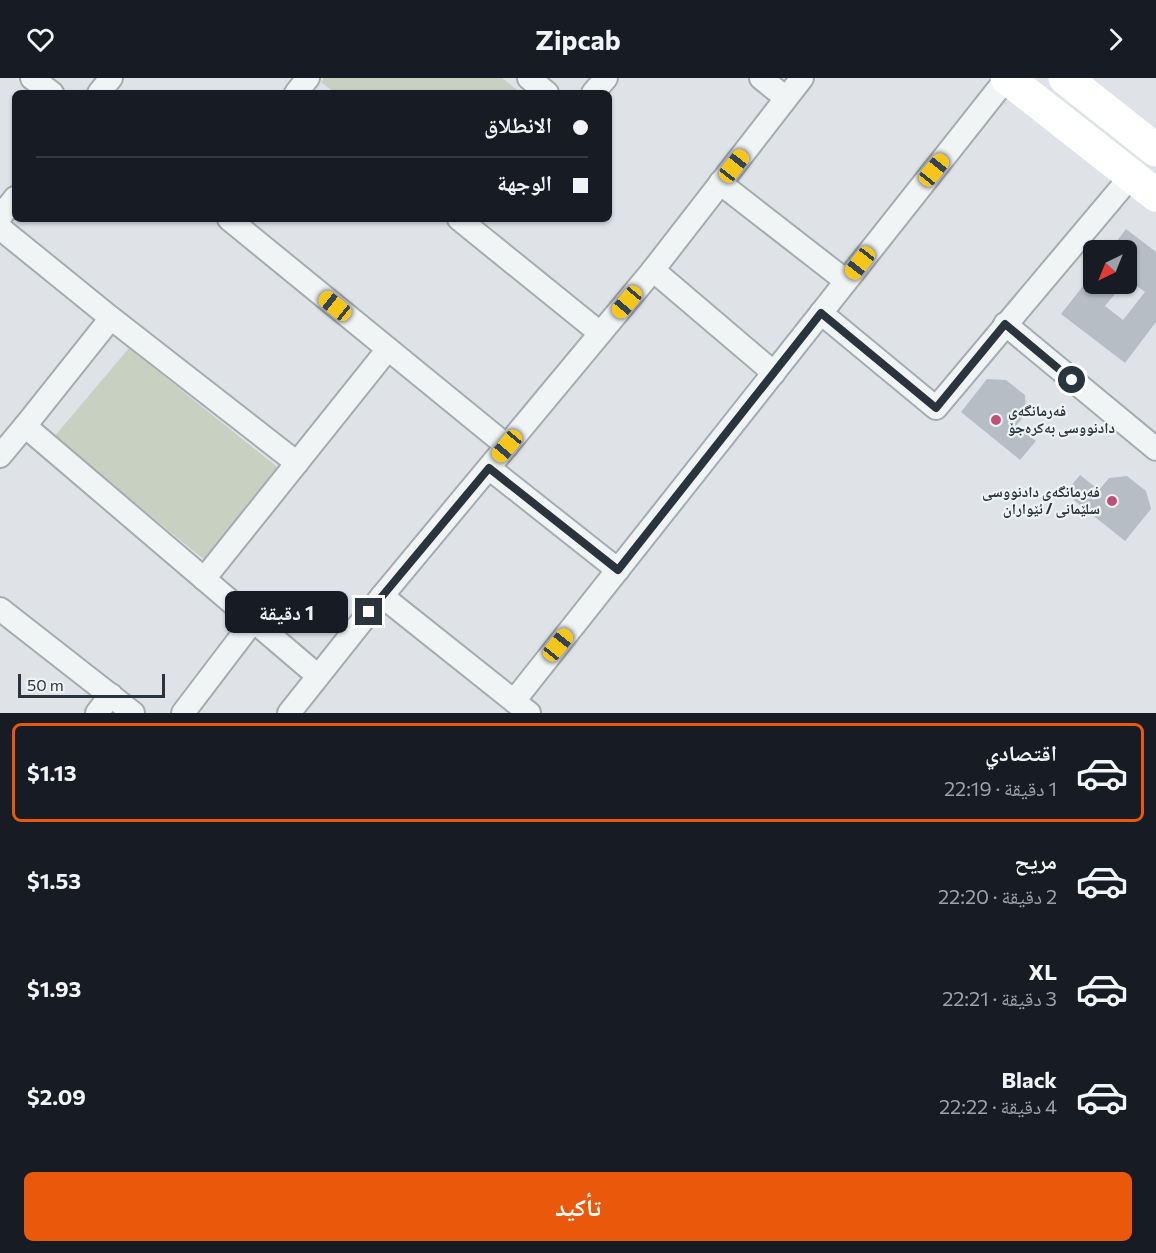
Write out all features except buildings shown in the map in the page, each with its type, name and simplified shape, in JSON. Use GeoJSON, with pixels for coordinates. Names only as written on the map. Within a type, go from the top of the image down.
{"type":"FeatureCollection","features":[{"type":"Feature","properties":{"kind":"main road"},"geometry":{"type":"LineString","coordinates":[[1007,78],[1136,178]]}},
{"type":"Feature","properties":{"kind":"main road"},"geometry":{"type":"LineString","coordinates":[[1065,78],[1148,144],[1133,154],[1136,178]]}},
{"type":"Feature","properties":{"kind":"street"},"geometry":{"type":"LineString","coordinates":[[32,78],[47,90]]}},
{"type":"Feature","properties":{"kind":"street"},"geometry":{"type":"LineString","coordinates":[[101,90],[111,78]]}},
{"type":"Feature","properties":{"kind":"street"},"geometry":{"type":"LineString","coordinates":[[529,78],[543,90]]}},
{"type":"Feature","properties":{"kind":"street"},"geometry":{"type":"LineString","coordinates":[[596,90],[606,78]]}},
{"type":"Feature","properties":{"kind":"street"},"geometry":{"type":"LineString","coordinates":[[760,78],[786,98]]}},
{"type":"Feature","properties":{"kind":"street"},"geometry":{"type":"LineString","coordinates":[[290,713],[382,597],[653,270],[802,78]]}},
{"type":"Feature","properties":{"kind":"street"},"geometry":{"type":"LineString","coordinates":[[382,597],[521,707],[618,570],[1007,78]]}},
{"type":"Feature","properties":{"kind":"street"},"geometry":{"type":"LineString","coordinates":[[821,313],[936,408],[1005,324],[1136,178]]}},
{"type":"Feature","properties":{"kind":"street"},"geometry":{"type":"LineString","coordinates":[[720,183],[846,281]]}},
{"type":"Feature","properties":{"kind":"street"},"geometry":{"type":"LineString","coordinates":[[0,217],[12,202]]}},
{"type":"Feature","properties":{"kind":"street"},"geometry":{"type":"LineString","coordinates":[[233,222],[507,446]]}},
{"type":"Feature","properties":{"kind":"street"},"geometry":{"type":"LineString","coordinates":[[469,222],[486,227],[600,333]]}},
{"type":"Feature","properties":{"kind":"street"},"geometry":{"type":"LineString","coordinates":[[0,228],[297,463]]}},
{"type":"Feature","properties":{"kind":"street"},"geometry":{"type":"LineString","coordinates":[[653,270],[774,373]]}},
{"type":"Feature","properties":{"kind":"street"},"geometry":{"type":"LineString","coordinates":[[0,456],[111,318]]}},
{"type":"Feature","properties":{"kind":"street"},"geometry":{"type":"LineString","coordinates":[[1005,324],[1156,449]]}},
{"type":"Feature","properties":{"kind":"street"},"geometry":{"type":"LineString","coordinates":[[204,579],[388,349]]}},
{"type":"Feature","properties":{"kind":"street"},"geometry":{"type":"LineString","coordinates":[[25,426],[318,676]]}},
{"type":"Feature","properties":{"kind":"street"},"geometry":{"type":"LineString","coordinates":[[489,468],[618,570]]}},
{"type":"Feature","properties":{"kind":"street"},"geometry":{"type":"LineString","coordinates":[[0,609],[133,713]]}},
{"type":"Feature","properties":{"kind":"street"},"geometry":{"type":"LineString","coordinates":[[183,713],[253,621]]}},
{"type":"Feature","properties":{"kind":"street"},"geometry":{"type":"LineString","coordinates":[[97,713],[111,695]]}},
{"type":"Feature","properties":{"kind":"green space"},"geometry":{"type":"Polygon","coordinates":[[[324,78],[502,78],[517,90],[331,90],[321,82],[324,78]]]}},
{"type":"Feature","properties":{"kind":"green space"},"geometry":{"type":"Polygon","coordinates":[[[129,348],[281,470],[207,562],[54,437],[129,348]]]}},
{"type":"Feature","properties":{"kind":"place","name":"فەرمانگەی دادنووسی بەکرەجۆ"},"geometry":{"type":"Point","coordinates":[996,420]}},
{"type":"Feature","properties":{"kind":"place","name":"فەرمانگەی دادنووسی سلێمانی / ئێواران"},"geometry":{"type":"Point","coordinates":[1112,501]}},
{"type":"Feature","properties":{"kind":"route"},"geometry":{"type":"LineString","coordinates":[[369,612],[489,468],[618,570],[821,313],[936,408],[1005,324],[1072,380]]}}]}
